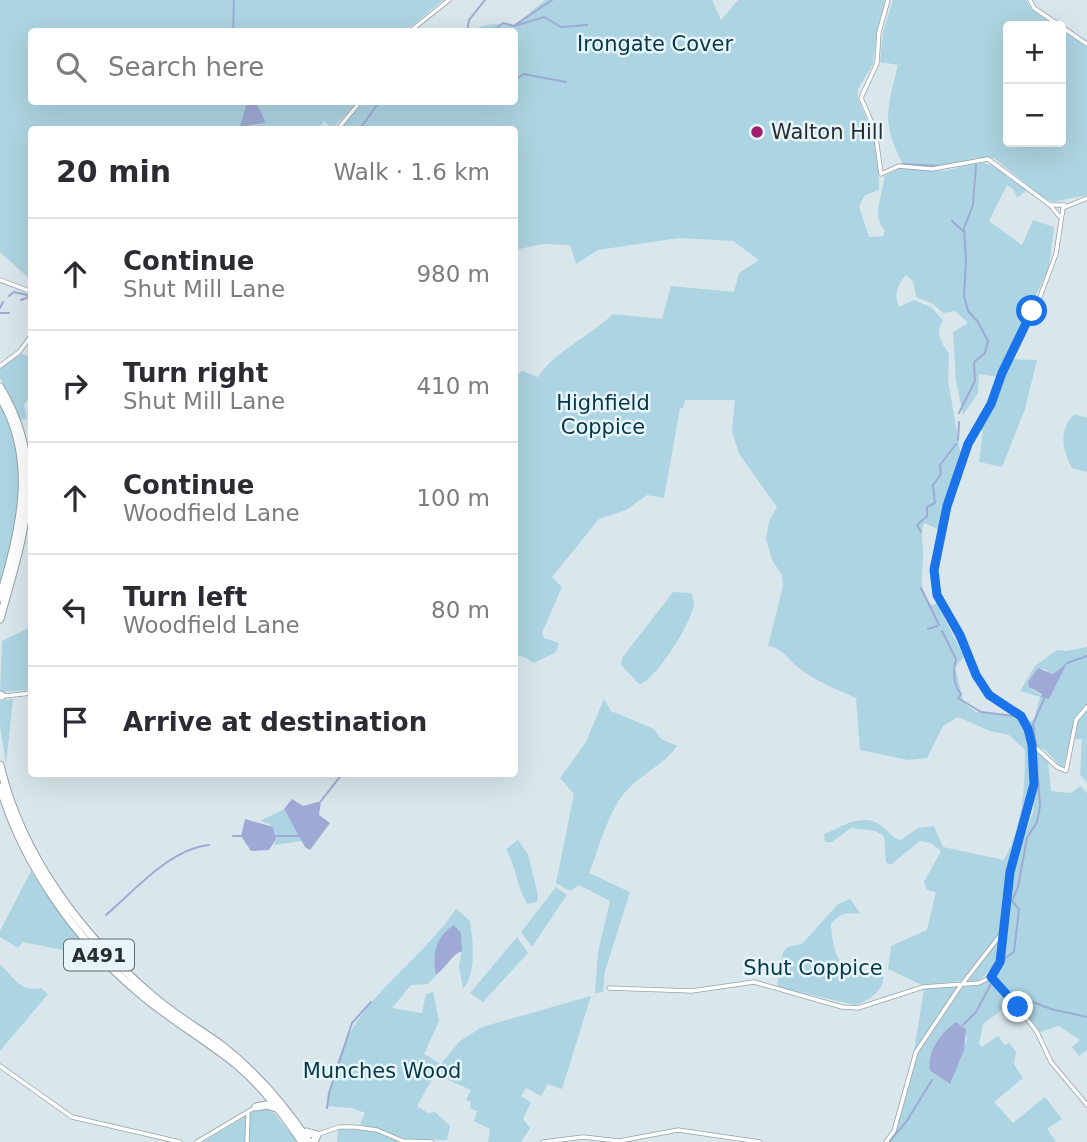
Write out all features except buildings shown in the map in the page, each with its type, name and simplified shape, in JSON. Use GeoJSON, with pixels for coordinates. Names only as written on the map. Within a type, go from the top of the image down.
{"type":"FeatureCollection","features":[{"type":"Feature","properties":{"kind":"highway"},"geometry":{"type":"LineString","coordinates":[[0,387],[16,416],[25,447],[28,484]]}},
{"type":"Feature","properties":{"kind":"highway"},"geometry":{"type":"LineString","coordinates":[[0,397],[17,437],[23,467],[23,495],[13,551],[0,598]]}},
{"type":"Feature","properties":{"kind":"highway"},"geometry":{"type":"LineString","coordinates":[[0,619],[21,545],[28,502]]}},
{"type":"Feature","properties":{"kind":"highway","name":"A491"},"geometry":{"type":"LineString","coordinates":[[0,765],[15,810],[35,854],[63,899],[93,938],[156,999],[245,1065],[277,1097],[300,1128],[314,1140]]}},
{"type":"Feature","properties":{"kind":"highway","name":"A491"},"geometry":{"type":"LineString","coordinates":[[0,788],[15,827],[41,876],[88,943],[139,993],[237,1065],[260,1087],[302,1142]]}},
{"type":"Feature","properties":{"kind":"highway"},"geometry":{"type":"LineString","coordinates":[[260,1087],[256,1107],[267,1105],[279,1111]]}},
{"type":"Feature","properties":{"kind":"street"},"geometry":{"type":"LineString","coordinates":[[414,28],[449,0]]}},
{"type":"Feature","properties":{"kind":"street"},"geometry":{"type":"LineString","coordinates":[[888,0],[880,32],[877,63],[861,98],[875,130],[881,174],[899,166],[932,169],[988,159],[1050,205],[1059,216]]}},
{"type":"Feature","properties":{"kind":"street"},"geometry":{"type":"LineString","coordinates":[[1030,0],[1034,8],[1087,44]]}},
{"type":"Feature","properties":{"kind":"street"},"geometry":{"type":"LineString","coordinates":[[340,126],[358,105]]}},
{"type":"Feature","properties":{"kind":"street"},"geometry":{"type":"LineString","coordinates":[[1050,205],[1064,206],[1087,198]]}},
{"type":"Feature","properties":{"kind":"street"},"geometry":{"type":"LineString","coordinates":[[609,988],[692,991],[754,982],[842,1007],[858,1008],[923,987],[979,983],[991,977],[1000,962],[1010,872],[1034,784],[1035,746],[1021,716],[989,695],[976,675],[960,635],[937,595],[934,570],[945,516],[968,444],[991,404],[1002,373],[1040,297],[1056,254],[1059,216],[1064,206]]}},
{"type":"Feature","properties":{"kind":"street"},"geometry":{"type":"LineString","coordinates":[[0,280],[28,290]]}},
{"type":"Feature","properties":{"kind":"street"},"geometry":{"type":"LineString","coordinates":[[0,366],[19,352],[28,340]]}},
{"type":"Feature","properties":{"kind":"street"},"geometry":{"type":"LineString","coordinates":[[1,696],[28,693]]}},
{"type":"Feature","properties":{"kind":"street"},"geometry":{"type":"LineString","coordinates":[[1035,746],[1057,767],[1067,771],[1077,717],[1087,707]]}},
{"type":"Feature","properties":{"kind":"street"},"geometry":{"type":"LineString","coordinates":[[886,1142],[894,1131],[916,1052],[963,983],[1002,933]]}},
{"type":"Feature","properties":{"kind":"street"},"geometry":{"type":"LineString","coordinates":[[991,977],[1037,1032],[1051,1062],[1087,1105]]}},
{"type":"Feature","properties":{"kind":"street"},"geometry":{"type":"LineString","coordinates":[[0,1066],[72,1117],[180,1142]]}},
{"type":"Feature","properties":{"kind":"street"},"geometry":{"type":"LineString","coordinates":[[197,1142],[248,1115],[256,1107]]}},
{"type":"Feature","properties":{"kind":"street"},"geometry":{"type":"LineString","coordinates":[[247,1142],[248,1115]]}},
{"type":"Feature","properties":{"kind":"street"},"geometry":{"type":"LineString","coordinates":[[314,1140],[339,1127],[355,1127],[377,1130],[402,1141],[432,1142]]}},
{"type":"Feature","properties":{"kind":"street"},"geometry":{"type":"LineString","coordinates":[[542,1142],[583,1138],[626,1140],[678,1129],[760,1142]]}},
{"type":"Feature","properties":{"kind":"green space"},"geometry":{"type":"Polygon","coordinates":[[[0,0],[443,0],[409,28],[28,28],[28,105],[246,105],[242,126],[28,126],[28,277],[0,252],[0,0]]]}},
{"type":"Feature","properties":{"kind":"green space"},"geometry":{"type":"Polygon","coordinates":[[[545,0],[712,0],[721,20],[738,0],[885,0],[877,30],[873,64],[858,89],[858,99],[878,146],[879,190],[865,195],[859,206],[869,237],[883,236],[885,230],[878,212],[884,176],[903,167],[945,171],[978,162],[992,165],[1028,189],[1017,198],[1014,190],[1007,185],[989,221],[1022,245],[1033,220],[1054,227],[1049,267],[998,377],[979,374],[978,393],[963,415],[956,381],[953,332],[968,323],[955,311],[943,313],[933,304],[916,297],[913,281],[906,275],[897,294],[899,307],[914,300],[931,307],[943,320],[939,333],[949,353],[948,380],[960,451],[938,529],[924,523],[924,592],[931,605],[937,604],[964,657],[955,667],[963,700],[976,712],[1016,717],[1026,728],[1034,776],[1029,816],[1010,862],[1000,931],[978,965],[963,981],[922,985],[888,969],[891,946],[927,930],[936,892],[927,890],[924,882],[941,851],[931,843],[920,841],[890,865],[886,862],[884,836],[875,831],[851,828],[832,842],[825,842],[824,834],[853,822],[868,820],[876,822],[893,837],[901,840],[918,828],[934,826],[943,847],[1004,860],[1015,834],[1022,806],[1025,750],[1009,735],[990,731],[958,717],[943,726],[927,758],[908,760],[860,750],[856,698],[813,678],[782,652],[768,646],[783,586],[782,575],[772,560],[766,539],[769,521],[777,507],[739,454],[732,431],[735,400],[685,400],[683,408],[680,408],[664,498],[647,495],[626,510],[599,519],[552,577],[562,587],[542,633],[544,638],[559,643],[556,652],[534,663],[518,657],[518,374],[522,371],[538,377],[554,359],[613,314],[662,319],[671,286],[734,292],[739,273],[759,260],[733,241],[679,238],[598,250],[576,264],[570,245],[542,244],[518,249],[518,126],[342,126],[359,105],[518,105],[518,28],[477,28],[492,24],[514,26],[545,0]]]}},
{"type":"Feature","properties":{"kind":"green space"},"geometry":{"type":"Polygon","coordinates":[[[893,0],[1026,0],[1032,10],[1048,21],[1003,21],[1003,147],[1066,147],[1066,32],[1087,47],[1087,195],[1053,202],[1042,197],[994,158],[976,158],[946,166],[903,164],[891,137],[888,115],[898,65],[880,62],[883,32],[893,0]]]}},
{"type":"Feature","properties":{"kind":"green space"},"geometry":{"type":"Polygon","coordinates":[[[257,105],[355,105],[335,126],[329,126],[324,121],[320,126],[252,126],[266,123],[257,105]]]}},
{"type":"Feature","properties":{"kind":"green space"},"geometry":{"type":"Polygon","coordinates":[[[21,354],[28,356],[28,399],[24,404],[27,419],[21,420],[0,378],[0,368],[21,354]]]}},
{"type":"Feature","properties":{"kind":"green space"},"geometry":{"type":"Polygon","coordinates":[[[1012,359],[1037,360],[1025,409],[1002,467],[979,462],[983,431],[979,429],[993,407],[1012,359]]]}},
{"type":"Feature","properties":{"kind":"green space"},"geometry":{"type":"Polygon","coordinates":[[[0,405],[10,426],[16,449],[19,494],[13,540],[0,585],[0,405]]]}},
{"type":"Feature","properties":{"kind":"green space"},"geometry":{"type":"Polygon","coordinates":[[[1075,414],[1087,418],[1087,472],[1072,468],[1064,447],[1066,426],[1075,414]]]}},
{"type":"Feature","properties":{"kind":"green space"},"geometry":{"type":"Polygon","coordinates":[[[673,592],[691,593],[694,603],[692,612],[663,662],[646,681],[639,684],[621,665],[622,658],[673,592]]]}},
{"type":"Feature","properties":{"kind":"green space"},"geometry":{"type":"Polygon","coordinates":[[[28,628],[28,690],[0,692],[2,641],[28,628]]]}},
{"type":"Feature","properties":{"kind":"green space"},"geometry":{"type":"Polygon","coordinates":[[[1087,647],[1087,706],[1076,716],[1063,769],[1045,750],[1033,744],[1028,723],[1034,719],[1040,697],[1020,691],[1035,666],[1057,650],[1087,647]],[[1061,667],[1053,674],[1043,668],[1028,682],[1031,689],[1049,699],[1061,667]]]}},
{"type":"Feature","properties":{"kind":"green space"},"geometry":{"type":"Polygon","coordinates":[[[13,699],[6,764],[0,726],[0,701],[13,699]]]}},
{"type":"Feature","properties":{"kind":"green space"},"geometry":{"type":"Polygon","coordinates":[[[604,699],[611,711],[654,729],[661,739],[677,746],[634,783],[621,798],[610,818],[589,873],[630,892],[605,971],[603,992],[595,993],[598,952],[610,901],[579,885],[570,891],[556,883],[574,794],[560,778],[586,742],[604,699]]]}},
{"type":"Feature","properties":{"kind":"green space"},"geometry":{"type":"Polygon","coordinates":[[[1087,708],[1087,783],[1080,774],[1082,739],[1075,739],[1079,717],[1087,708]]]}},
{"type":"Feature","properties":{"kind":"green space"},"geometry":{"type":"Polygon","coordinates":[[[1034,748],[1048,761],[1051,791],[1071,793],[1080,786],[1087,793],[1087,1050],[1079,1056],[1072,1047],[1080,1040],[1059,1026],[1040,1032],[991,976],[1002,963],[1015,865],[1033,812],[1037,767],[1034,748]]]}},
{"type":"Feature","properties":{"kind":"green space"},"geometry":{"type":"Polygon","coordinates":[[[284,809],[302,841],[274,845],[276,839],[270,824],[260,821],[284,809]]]}},
{"type":"Feature","properties":{"kind":"green space"},"geometry":{"type":"Polygon","coordinates":[[[518,840],[528,854],[538,895],[537,902],[527,904],[506,849],[518,840]]]}},
{"type":"Feature","properties":{"kind":"green space"},"geometry":{"type":"Polygon","coordinates":[[[31,871],[63,919],[86,945],[78,953],[23,942],[18,948],[0,937],[0,931],[31,871]]]}},
{"type":"Feature","properties":{"kind":"green space"},"geometry":{"type":"Polygon","coordinates":[[[556,887],[567,895],[532,947],[521,932],[556,887]]]}},
{"type":"Feature","properties":{"kind":"green space","name":"Shut Coppice"},"geometry":{"type":"Polygon","coordinates":[[[850,899],[861,914],[844,914],[834,920],[831,924],[834,945],[841,963],[851,973],[882,970],[883,982],[877,992],[855,1005],[777,987],[783,952],[788,947],[802,944],[838,904],[850,899]]]}},
{"type":"Feature","properties":{"kind":"green space","name":"Munches Wood"},"geometry":{"type":"Polygon","coordinates":[[[456,909],[470,921],[472,938],[472,966],[463,989],[459,966],[462,951],[450,927],[435,955],[436,975],[428,984],[411,985],[392,1008],[422,1013],[426,994],[433,992],[439,1021],[424,1054],[441,1064],[460,1041],[482,1027],[591,996],[562,1089],[548,1084],[541,1096],[526,1088],[521,1096],[531,1102],[523,1119],[530,1128],[521,1142],[488,1142],[490,1129],[474,1121],[477,1111],[470,1108],[471,1102],[466,1100],[471,1090],[435,1074],[417,1106],[428,1113],[435,1112],[450,1126],[447,1140],[403,1139],[360,1124],[365,1113],[352,1108],[327,1106],[340,1054],[358,1020],[456,909]]]}},
{"type":"Feature","properties":{"kind":"green space"},"geometry":{"type":"Polygon","coordinates":[[[517,937],[528,953],[483,1002],[470,993],[517,937]]]}},
{"type":"Feature","properties":{"kind":"green space"},"geometry":{"type":"Polygon","coordinates":[[[1001,937],[999,962],[977,982],[968,981],[1001,937]]]}},
{"type":"Feature","properties":{"kind":"green space"},"geometry":{"type":"Polygon","coordinates":[[[0,965],[22,986],[41,988],[48,994],[0,1051],[0,965]]]}},
{"type":"Feature","properties":{"kind":"green space"},"geometry":{"type":"Polygon","coordinates":[[[991,980],[1010,1004],[983,1024],[979,1044],[982,1047],[998,1036],[1005,1045],[1009,1043],[1016,1052],[1014,1064],[1023,1078],[994,1102],[1013,1123],[1045,1097],[1062,1119],[1047,1129],[1056,1142],[887,1142],[895,1131],[918,1053],[963,986],[991,980]],[[963,1025],[942,1037],[934,1049],[930,1072],[949,1083],[967,1039],[963,1025]]]}},
{"type":"Feature","properties":{"kind":"green space"},"geometry":{"type":"Polygon","coordinates":[[[960,985],[914,1051],[924,989],[960,985]]]}},
{"type":"Feature","properties":{"kind":"green space"},"geometry":{"type":"Polygon","coordinates":[[[263,1106],[275,1114],[297,1142],[203,1142],[263,1106]]]}},
{"type":"Feature","properties":{"kind":"green space"},"geometry":{"type":"Polygon","coordinates":[[[338,1129],[375,1131],[400,1142],[337,1142],[338,1129]]]}},
{"type":"Feature","properties":{"kind":"shaded area"},"geometry":{"type":"Polygon","coordinates":[[[246,105],[257,105],[266,123],[240,126],[246,105]]]}},
{"type":"Feature","properties":{"kind":"shaded area"},"geometry":{"type":"Polygon","coordinates":[[[1067,663],[1049,699],[1041,697],[1042,694],[1029,687],[1028,682],[1038,668],[1053,674],[1067,663]]]}},
{"type":"Feature","properties":{"kind":"shaded area"},"geometry":{"type":"Polygon","coordinates":[[[292,799],[303,806],[321,801],[319,815],[330,823],[310,850],[305,847],[284,809],[292,799]]]}},
{"type":"Feature","properties":{"kind":"shaded area"},"geometry":{"type":"Polygon","coordinates":[[[245,819],[273,827],[276,839],[269,850],[251,851],[241,836],[245,819]]]}},
{"type":"Feature","properties":{"kind":"shaded area"},"geometry":{"type":"Polygon","coordinates":[[[454,925],[461,933],[462,951],[436,975],[436,947],[443,934],[454,925]]]}},
{"type":"Feature","properties":{"kind":"shaded area"},"geometry":{"type":"Polygon","coordinates":[[[956,1022],[966,1029],[964,1050],[950,1084],[930,1071],[930,1063],[936,1043],[956,1022]]]}},
{"type":"Feature","properties":{"kind":"waterway"},"geometry":{"type":"LineString","coordinates":[[233,28],[234,0]]}},
{"type":"Feature","properties":{"kind":"waterway"},"geometry":{"type":"LineString","coordinates":[[468,28],[469,20],[485,0]]}},
{"type":"Feature","properties":{"kind":"waterway"},"geometry":{"type":"LineString","coordinates":[[515,25],[552,0]]}},
{"type":"Feature","properties":{"kind":"waterway"},"geometry":{"type":"LineString","coordinates":[[496,28],[503,23],[514,26],[544,17],[561,27],[587,25]]}},
{"type":"Feature","properties":{"kind":"waterway"},"geometry":{"type":"LineString","coordinates":[[518,78],[523,74],[566,82]]}},
{"type":"Feature","properties":{"kind":"waterway"},"geometry":{"type":"LineString","coordinates":[[362,126],[377,105]]}},
{"type":"Feature","properties":{"kind":"waterway"},"geometry":{"type":"LineString","coordinates":[[903,164],[940,166]]}},
{"type":"Feature","properties":{"kind":"waterway"},"geometry":{"type":"LineString","coordinates":[[959,413],[975,381],[974,362],[985,353],[988,341],[978,322],[968,311],[964,296],[964,228],[973,205],[976,165]]}},
{"type":"Feature","properties":{"kind":"waterway"},"geometry":{"type":"LineString","coordinates":[[952,221],[963,231]]}},
{"type":"Feature","properties":{"kind":"waterway"},"geometry":{"type":"LineString","coordinates":[[9,296],[14,292],[28,295]]}},
{"type":"Feature","properties":{"kind":"waterway"},"geometry":{"type":"LineString","coordinates":[[21,300],[28,297]]}},
{"type":"Feature","properties":{"kind":"waterway"},"geometry":{"type":"LineString","coordinates":[[0,308],[3,302]]}},
{"type":"Feature","properties":{"kind":"waterway"},"geometry":{"type":"LineString","coordinates":[[0,313],[9,313]]}},
{"type":"Feature","properties":{"kind":"waterway"},"geometry":{"type":"LineString","coordinates":[[958,440],[959,422]]}},
{"type":"Feature","properties":{"kind":"waterway"},"geometry":{"type":"LineString","coordinates":[[921,532],[917,525],[927,516],[927,507],[935,503],[933,485],[941,474],[940,465],[956,444]]}},
{"type":"Feature","properties":{"kind":"waterway"},"geometry":{"type":"LineString","coordinates":[[921,588],[939,625]]}},
{"type":"Feature","properties":{"kind":"waterway"},"geometry":{"type":"LineString","coordinates":[[928,629],[937,626]]}},
{"type":"Feature","properties":{"kind":"waterway"},"geometry":{"type":"LineString","coordinates":[[942,631],[956,659],[954,677],[961,694],[958,698],[981,712],[1014,716]]}},
{"type":"Feature","properties":{"kind":"waterway"},"geometry":{"type":"LineString","coordinates":[[1067,663],[1087,656]]}},
{"type":"Feature","properties":{"kind":"waterway"},"geometry":{"type":"LineString","coordinates":[[1036,745],[1033,724],[1044,699]]}},
{"type":"Feature","properties":{"kind":"waterway"},"geometry":{"type":"LineString","coordinates":[[995,979],[1006,957],[1014,952],[1019,909],[1012,901],[1018,887],[1027,838],[1037,822],[1040,806],[1036,749]]}},
{"type":"Feature","properties":{"kind":"waterway"},"geometry":{"type":"LineString","coordinates":[[321,801],[340,777]]}},
{"type":"Feature","properties":{"kind":"waterway"},"geometry":{"type":"LineString","coordinates":[[233,836],[241,836]]}},
{"type":"Feature","properties":{"kind":"waterway"},"geometry":{"type":"LineString","coordinates":[[276,836],[299,836]]}},
{"type":"Feature","properties":{"kind":"waterway"},"geometry":{"type":"LineString","coordinates":[[106,915],[167,862],[195,848],[209,845]]}},
{"type":"Feature","properties":{"kind":"waterway"},"geometry":{"type":"LineString","coordinates":[[963,1025],[976,1012],[992,982]]}},
{"type":"Feature","properties":{"kind":"waterway"},"geometry":{"type":"LineString","coordinates":[[1007,992],[1051,1009],[1087,1017]]}},
{"type":"Feature","properties":{"kind":"waterway"},"geometry":{"type":"LineString","coordinates":[[327,1108],[329,1093],[352,1023],[371,1002]]}},
{"type":"Feature","properties":{"kind":"waterway"},"geometry":{"type":"LineString","coordinates":[[889,1142],[906,1122],[932,1080]]}},
{"type":"Feature","properties":{"kind":"place","name":"Walton Hill"},"geometry":{"type":"Point","coordinates":[757,132]}},
{"type":"Feature","properties":{"kind":"route"},"geometry":{"type":"LineString","coordinates":[[1018,1007],[991,977],[1000,962],[1010,872],[1034,784],[1031,737],[1021,716],[989,695],[976,675],[960,635],[937,595],[934,570],[947,506],[964,464],[968,444],[991,404],[1002,373],[1032,311]]}},
{"type":"Feature","properties":{"kind":"park label","name":"Irongate Cover"},"geometry":{"type":"Point","coordinates":[655,44]}},
{"type":"Feature","properties":{"kind":"park label","name":"Highfield Coppice"},"geometry":{"type":"Point","coordinates":[603,415]}}]}
